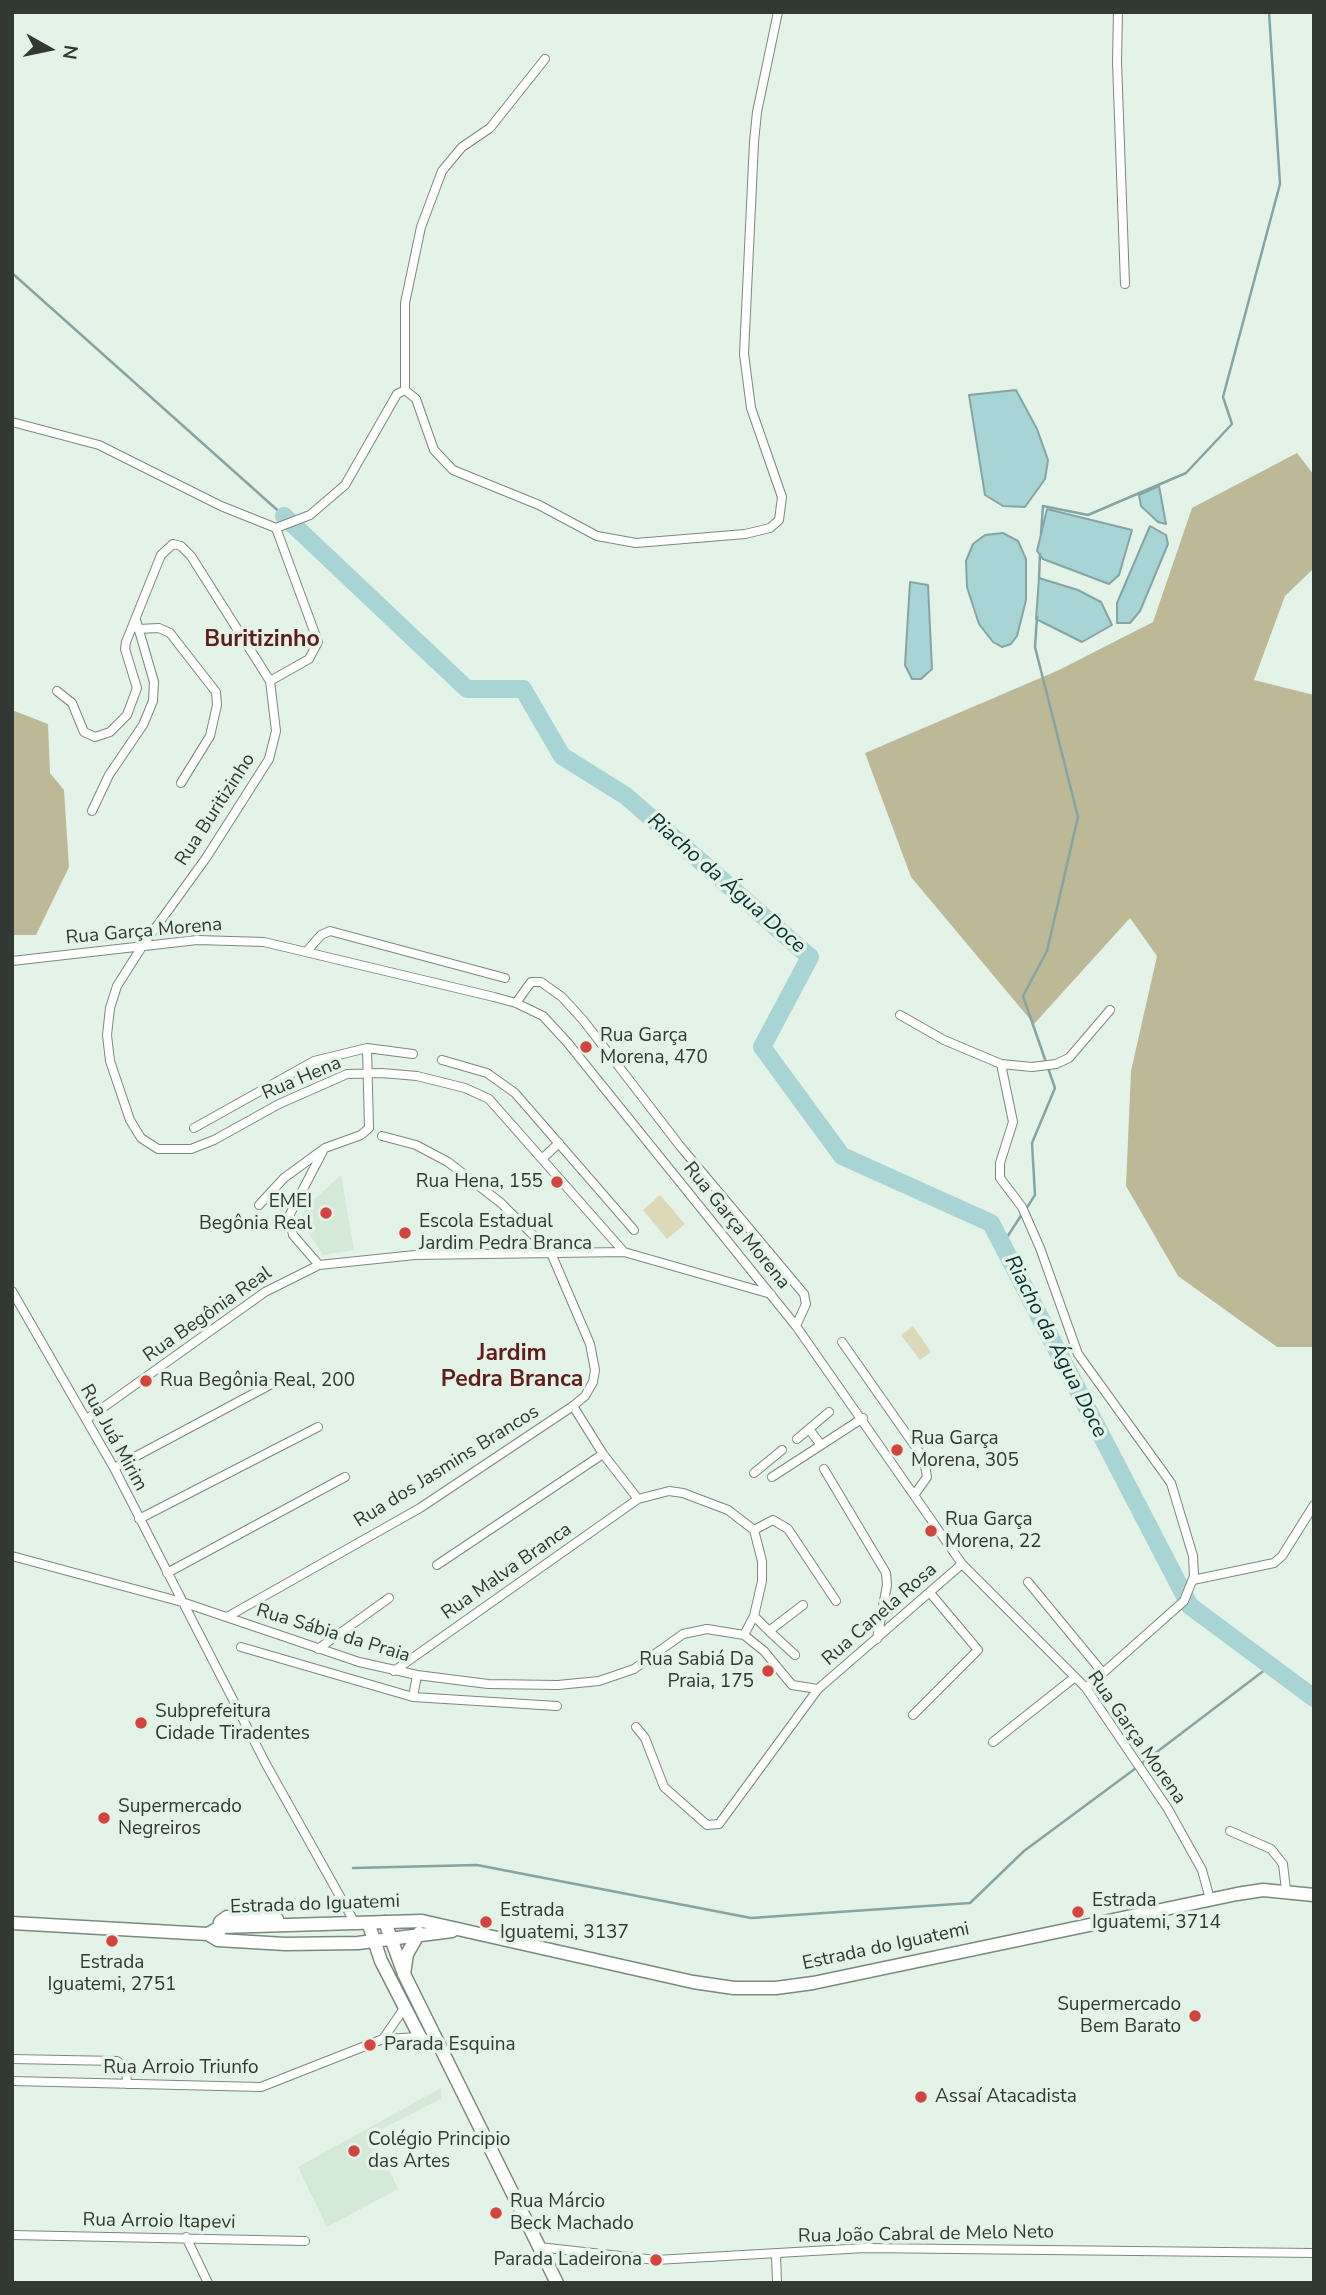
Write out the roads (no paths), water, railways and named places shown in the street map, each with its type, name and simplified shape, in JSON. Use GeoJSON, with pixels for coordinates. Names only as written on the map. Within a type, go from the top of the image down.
{"type":"FeatureCollection","features":[{"type":"Feature","properties":{"kind":"main road","name":"Estrada do Iguatemi"},"geometry":{"type":"LineString","coordinates":[[215,1934],[422,1921],[693,1982],[734,1988],[776,1988],[813,1983],[1210,1899],[1264,1890],[1286,1890],[1314,1895]]}},
{"type":"Feature","properties":{"kind":"main road","name":"Estrada do Iguatemi"},"geometry":{"type":"LineString","coordinates":[[12,1923],[215,1934],[331,1944],[467,1930]]}},
{"type":"Feature","properties":{"kind":"main road"},"geometry":{"type":"LineString","coordinates":[[385,1923],[404,1973],[557,2283]]}},
{"type":"Feature","properties":{"kind":"main road"},"geometry":{"type":"LineString","coordinates":[[331,1944],[355,1938],[363,1925],[374,1941],[420,2037],[425,2042],[439,2045]]}},
{"type":"Feature","properties":{"kind":"main road"},"geometry":{"type":"LineString","coordinates":[[404,1973],[407,1954],[419,1933]]}},
{"type":"Feature","properties":{"kind":"street"},"geometry":{"type":"LineString","coordinates":[[405,390],[416,399],[434,450],[453,470],[539,505],[577,527],[612,541],[636,543],[745,534],[775,524],[782,511],[782,497],[751,408],[744,354],[757,112],[778,12]]}},
{"type":"Feature","properties":{"kind":"street"},"geometry":{"type":"LineString","coordinates":[[1118,12],[1117,62],[1125,284]]}},
{"type":"Feature","properties":{"kind":"street"},"geometry":{"type":"LineString","coordinates":[[405,390],[405,303],[421,227],[442,171],[462,147],[490,128],[545,60]]}},
{"type":"Feature","properties":{"kind":"street"},"geometry":{"type":"LineString","coordinates":[[12,422],[99,445],[220,506],[276,528],[310,515],[345,485],[397,394],[405,390]]}},
{"type":"Feature","properties":{"kind":"street"},"geometry":{"type":"LineString","coordinates":[[270,681],[309,659],[318,642],[276,528]]}},
{"type":"Feature","properties":{"kind":"street","name":"Rua Buritizinho"},"geometry":{"type":"LineString","coordinates":[[137,624],[161,555],[173,544],[181,546],[191,556],[270,681],[276,731],[269,759],[206,858],[143,945]]}},
{"type":"Feature","properties":{"kind":"street"},"geometry":{"type":"LineString","coordinates":[[57,691],[72,703],[84,732],[100,737],[115,727],[127,715],[136,698],[136,681],[125,649],[137,624]]}},
{"type":"Feature","properties":{"kind":"street"},"geometry":{"type":"LineString","coordinates":[[137,624],[170,633],[216,692],[217,705],[210,736],[181,783]]}},
{"type":"Feature","properties":{"kind":"street"},"geometry":{"type":"LineString","coordinates":[[92,811],[109,775],[144,725],[153,701],[154,682],[137,624]]}},
{"type":"Feature","properties":{"kind":"street"},"geometry":{"type":"LineString","coordinates":[[307,951],[321,935],[330,931],[505,978]]}},
{"type":"Feature","properties":{"kind":"street","name":"Rua Garça Morena"},"geometry":{"type":"LineString","coordinates":[[12,961],[143,945],[232,940],[307,951],[516,1003],[543,1016],[567,1042],[796,1326],[863,1418],[962,1564],[1086,1688],[1168,1809],[1202,1870],[1210,1899]]}},
{"type":"Feature","properties":{"kind":"street","name":"Rua Hena"},"geometry":{"type":"LineString","coordinates":[[143,945],[117,986],[110,1008],[107,1035],[110,1061],[130,1120],[149,1145],[168,1151],[191,1149],[214,1140],[331,1079],[368,1072],[417,1076],[477,1092],[500,1110],[624,1252]]}},
{"type":"Feature","properties":{"kind":"street"},"geometry":{"type":"LineString","coordinates":[[516,1003],[531,982],[541,982],[562,997],[583,1020],[680,1146],[804,1294],[806,1304],[796,1326]]}},
{"type":"Feature","properties":{"kind":"street"},"geometry":{"type":"LineString","coordinates":[[900,1015],[944,1040],[1001,1064],[1046,1066],[1069,1058],[1110,1010]]}},
{"type":"Feature","properties":{"kind":"street"},"geometry":{"type":"LineString","coordinates":[[259,1205],[284,1178],[325,1147],[361,1135],[370,1124],[367,1048]]}},
{"type":"Feature","properties":{"kind":"street"},"geometry":{"type":"LineString","coordinates":[[194,1128],[314,1061],[367,1048],[412,1054]]}},
{"type":"Feature","properties":{"kind":"street"},"geometry":{"type":"LineString","coordinates":[[442,1060],[464,1064],[500,1080],[531,1108],[634,1230]]}},
{"type":"Feature","properties":{"kind":"street"},"geometry":{"type":"LineString","coordinates":[[1001,1064],[1013,1122],[1000,1163],[1000,1178],[1022,1207],[1040,1248],[1078,1354],[1171,1483],[1193,1556],[1193,1580],[1184,1601],[1086,1688]]}},
{"type":"Feature","properties":{"kind":"street"},"geometry":{"type":"LineString","coordinates":[[382,1136],[416,1145],[448,1162],[501,1203],[551,1253]]}},
{"type":"Feature","properties":{"kind":"street"},"geometry":{"type":"LineString","coordinates":[[543,1158],[559,1143]]}},
{"type":"Feature","properties":{"kind":"street"},"geometry":{"type":"LineString","coordinates":[[319,1265],[293,1235],[289,1216],[292,1204],[325,1147]]}},
{"type":"Feature","properties":{"kind":"street","name":"Rua Begônia Real"},"geometry":{"type":"LineString","coordinates":[[87,1419],[265,1292],[319,1265],[415,1255],[624,1252],[771,1294]]}},
{"type":"Feature","properties":{"kind":"street","name":"Rua dos Jasmins Brancos"},"geometry":{"type":"LineString","coordinates":[[227,1617],[420,1508],[585,1396],[593,1382],[593,1355],[551,1253]]}},
{"type":"Feature","properties":{"kind":"street","name":"Rua Juá Mirim"},"geometry":{"type":"LineString","coordinates":[[12,1292],[114,1468],[182,1602]]}},
{"type":"Feature","properties":{"kind":"street"},"geometry":{"type":"LineString","coordinates":[[842,1342],[924,1459],[927,1477],[915,1494]]}},
{"type":"Feature","properties":{"kind":"street"},"geometry":{"type":"LineString","coordinates":[[114,1468],[281,1378]]}},
{"type":"Feature","properties":{"kind":"street"},"geometry":{"type":"LineString","coordinates":[[573,1406],[603,1454],[638,1499],[657,1492],[683,1493],[728,1510],[754,1530],[762,1561],[762,1581],[754,1616],[744,1635],[764,1651],[792,1685],[818,1689]]}},
{"type":"Feature","properties":{"kind":"street"},"geometry":{"type":"LineString","coordinates":[[797,1439],[830,1412]]}},
{"type":"Feature","properties":{"kind":"street"},"geometry":{"type":"LineString","coordinates":[[772,1477],[863,1418]]}},
{"type":"Feature","properties":{"kind":"street"},"geometry":{"type":"LineString","coordinates":[[139,1519],[318,1427]]}},
{"type":"Feature","properties":{"kind":"street"},"geometry":{"type":"LineString","coordinates":[[809,1429],[821,1445]]}},
{"type":"Feature","properties":{"kind":"street"},"geometry":{"type":"LineString","coordinates":[[754,1473],[782,1450]]}},
{"type":"Feature","properties":{"kind":"street"},"geometry":{"type":"LineString","coordinates":[[437,1565],[603,1454]]}},
{"type":"Feature","properties":{"kind":"street"},"geometry":{"type":"LineString","coordinates":[[774,1457],[784,1469]]}},
{"type":"Feature","properties":{"kind":"street"},"geometry":{"type":"LineString","coordinates":[[824,1469],[886,1573],[887,1585],[877,1639]]}},
{"type":"Feature","properties":{"kind":"street"},"geometry":{"type":"LineString","coordinates":[[167,1573],[345,1477]]}},
{"type":"Feature","properties":{"kind":"street","name":"Rua Malva Branca"},"geometry":{"type":"LineString","coordinates":[[394,1671],[638,1499]]}},
{"type":"Feature","properties":{"kind":"street"},"geometry":{"type":"LineString","coordinates":[[1193,1580],[1274,1563],[1282,1556],[1314,1505]]}},
{"type":"Feature","properties":{"kind":"street"},"geometry":{"type":"LineString","coordinates":[[754,1530],[773,1520],[788,1529],[836,1601]]}},
{"type":"Feature","properties":{"kind":"street","name":"Rua Sábia da Praia"},"geometry":{"type":"LineString","coordinates":[[12,1556],[182,1602],[318,1649],[394,1671],[488,1684],[580,1684],[615,1678],[691,1631],[708,1629],[744,1635]]}},
{"type":"Feature","properties":{"kind":"street","name":"Rua Canela Rosa"},"geometry":{"type":"LineString","coordinates":[[636,1727],[645,1738],[664,1787],[707,1825],[719,1824],[818,1689],[931,1594],[962,1564]]}},
{"type":"Feature","properties":{"kind":"street"},"geometry":{"type":"LineString","coordinates":[[1028,1582],[1103,1673]]}},
{"type":"Feature","properties":{"kind":"street"},"geometry":{"type":"LineString","coordinates":[[914,1715],[978,1650],[931,1594]]}},
{"type":"Feature","properties":{"kind":"street"},"geometry":{"type":"LineString","coordinates":[[318,1649],[389,1598]]}},
{"type":"Feature","properties":{"kind":"street"},"geometry":{"type":"LineString","coordinates":[[182,1602],[318,1863],[363,1925]]}},
{"type":"Feature","properties":{"kind":"street"},"geometry":{"type":"LineString","coordinates":[[769,1631],[803,1605]]}},
{"type":"Feature","properties":{"kind":"street"},"geometry":{"type":"LineString","coordinates":[[754,1616],[795,1656]]}},
{"type":"Feature","properties":{"kind":"street"},"geometry":{"type":"LineString","coordinates":[[241,1647],[414,1697],[557,1706]]}},
{"type":"Feature","properties":{"kind":"street"},"geometry":{"type":"LineString","coordinates":[[414,1697],[417,1675]]}},
{"type":"Feature","properties":{"kind":"street"},"geometry":{"type":"LineString","coordinates":[[993,1742],[1076,1677]]}},
{"type":"Feature","properties":{"kind":"street"},"geometry":{"type":"LineString","coordinates":[[1230,1831],[1271,1849],[1283,1864],[1286,1890]]}},
{"type":"Feature","properties":{"kind":"street"},"geometry":{"type":"LineString","coordinates":[[383,2039],[405,2007]]}},
{"type":"Feature","properties":{"kind":"street","name":"Rua Arroio Triunfo"},"geometry":{"type":"LineString","coordinates":[[12,2081],[261,2087],[383,2039],[420,2037]]}},
{"type":"Feature","properties":{"kind":"street"},"geometry":{"type":"LineString","coordinates":[[12,2059],[117,2061],[126,2068],[127,2084]]}},
{"type":"Feature","properties":{"kind":"street","name":"Rua Arroio Itapevi"},"geometry":{"type":"LineString","coordinates":[[12,2235],[305,2241]]}},
{"type":"Feature","properties":{"kind":"street"},"geometry":{"type":"LineString","coordinates":[[186,2237],[208,2283]]}},
{"type":"Feature","properties":{"kind":"street","name":"Rua João Cabral de Melo Neto"},"geometry":{"type":"LineString","coordinates":[[539,2247],[656,2260],[865,2248],[1314,2253]]}},
{"type":"Feature","properties":{"kind":"street"},"geometry":{"type":"LineString","coordinates":[[776,2254],[777,2283]]}},
{"type":"Feature","properties":{"kind":"water"},"geometry":{"type":"Polygon","coordinates":[[[1016,390],[1037,429],[1048,460],[1045,479],[1025,507],[1003,506],[985,495],[969,395],[1016,390]]]}},
{"type":"Feature","properties":{"kind":"water"},"geometry":{"type":"Polygon","coordinates":[[[1159,486],[1166,524],[1158,522],[1141,506],[1139,495],[1159,486]]]}},
{"type":"Feature","properties":{"kind":"water"},"geometry":{"type":"Polygon","coordinates":[[[1047,509],[1132,530],[1119,575],[1109,584],[1043,559],[1037,551],[1047,509]]]}},
{"type":"Feature","properties":{"kind":"water"},"geometry":{"type":"Polygon","coordinates":[[[1150,526],[1166,535],[1168,544],[1140,611],[1130,623],[1117,623],[1117,603],[1150,526]]]}},
{"type":"Feature","properties":{"kind":"water"},"geometry":{"type":"Polygon","coordinates":[[[1003,533],[1018,541],[1026,559],[1026,600],[1017,636],[1011,644],[1002,647],[993,642],[979,624],[967,587],[966,561],[973,544],[985,535],[1003,533]]]}},
{"type":"Feature","properties":{"kind":"water"},"geometry":{"type":"Polygon","coordinates":[[[1039,578],[1078,590],[1101,602],[1112,625],[1082,642],[1036,619],[1039,578]]]}},
{"type":"Feature","properties":{"kind":"water"},"geometry":{"type":"Polygon","coordinates":[[[910,582],[928,585],[932,669],[921,679],[912,679],[905,665],[910,582]]]}},
{"type":"Feature","properties":{"kind":"waterway"},"geometry":{"type":"LineString","coordinates":[[1041,534],[1043,506],[1088,515],[1186,473],[1232,424],[1223,397],[1280,184],[1269,12]]}},
{"type":"Feature","properties":{"kind":"waterway"},"geometry":{"type":"LineString","coordinates":[[12,273],[284,516]]}},
{"type":"Feature","properties":{"kind":"waterway","name":"Riacho da Água Doce"},"geometry":{"type":"LineString","coordinates":[[284,516],[467,689],[523,689],[562,756],[626,796],[810,957],[762,1047],[842,1156],[991,1223],[1190,1606],[1314,1698]]}},
{"type":"Feature","properties":{"kind":"waterway"},"geometry":{"type":"LineString","coordinates":[[1039,579],[1040,554]]}},
{"type":"Feature","properties":{"kind":"waterway"},"geometry":{"type":"LineString","coordinates":[[1026,1209],[1035,1195],[1032,1143],[1055,1088],[1023,996],[1047,951],[1078,817],[1035,647],[1037,617]]}},
{"type":"Feature","properties":{"kind":"waterway"},"geometry":{"type":"LineString","coordinates":[[1002,1245],[1022,1214]]}},
{"type":"Feature","properties":{"kind":"waterway"},"geometry":{"type":"LineString","coordinates":[[1141,1764],[1270,1666]]}},
{"type":"Feature","properties":{"kind":"waterway"},"geometry":{"type":"LineString","coordinates":[[353,1868],[477,1865],[751,1918],[970,1903],[1024,1851],[1136,1768]]}},
{"type":"Feature","properties":{"kind":"place","name":"Rua Garça Morena, 470"},"geometry":{"type":"Point","coordinates":[586,1047]}},
{"type":"Feature","properties":{"kind":"place","name":"Rua Hena, 155"},"geometry":{"type":"Point","coordinates":[557,1182]}},
{"type":"Feature","properties":{"kind":"place","name":"EMEI Begônia Real"},"geometry":{"type":"Point","coordinates":[326,1213]}},
{"type":"Feature","properties":{"kind":"place","name":"Escola Estadual Jardim Pedra Branca"},"geometry":{"type":"Point","coordinates":[405,1233]}},
{"type":"Feature","properties":{"kind":"place","name":"Rua Begônia Real, 200"},"geometry":{"type":"Point","coordinates":[146,1381]}},
{"type":"Feature","properties":{"kind":"place","name":"Rua Garça Morena, 305"},"geometry":{"type":"Point","coordinates":[897,1450]}},
{"type":"Feature","properties":{"kind":"place","name":"Rua Garça Morena, 22"},"geometry":{"type":"Point","coordinates":[931,1531]}},
{"type":"Feature","properties":{"kind":"place","name":"Rua Sabiá Da Praia, 175"},"geometry":{"type":"Point","coordinates":[768,1671]}},
{"type":"Feature","properties":{"kind":"place","name":"Subprefeitura Cidade Tiradentes"},"geometry":{"type":"Point","coordinates":[141,1723]}},
{"type":"Feature","properties":{"kind":"place","name":"Supermercado Negreiros"},"geometry":{"type":"Point","coordinates":[104,1818]}},
{"type":"Feature","properties":{"kind":"place","name":"Estrada Iguatemi, 3714"},"geometry":{"type":"Point","coordinates":[1078,1912]}},
{"type":"Feature","properties":{"kind":"place","name":"Estrada Iguatemi, 3137"},"geometry":{"type":"Point","coordinates":[486,1922]}},
{"type":"Feature","properties":{"kind":"place","name":"Estrada Iguatemi, 2751"},"geometry":{"type":"Point","coordinates":[112,1941]}},
{"type":"Feature","properties":{"kind":"place","name":"Supermercado Bem Barato"},"geometry":{"type":"Point","coordinates":[1195,2016]}},
{"type":"Feature","properties":{"kind":"place","name":"Parada Esquina"},"geometry":{"type":"Point","coordinates":[370,2045]}},
{"type":"Feature","properties":{"kind":"place","name":"Assaí Atacadista"},"geometry":{"type":"Point","coordinates":[921,2097]}},
{"type":"Feature","properties":{"kind":"place","name":"Colégio Principio das Artes"},"geometry":{"type":"Point","coordinates":[354,2151]}},
{"type":"Feature","properties":{"kind":"place","name":"Rua Márcio Beck Machado"},"geometry":{"type":"Point","coordinates":[496,2213]}},
{"type":"Feature","properties":{"kind":"place","name":"Parada Ladeirona"},"geometry":{"type":"Point","coordinates":[656,2260]}},
{"type":"Feature","properties":{"kind":"district","name":"Buritizinho"},"geometry":{"type":"Point","coordinates":[262,640]}},
{"type":"Feature","properties":{"kind":"district","name":"Jardim Pedra Branca"},"geometry":{"type":"Point","coordinates":[512,1367]}}]}
